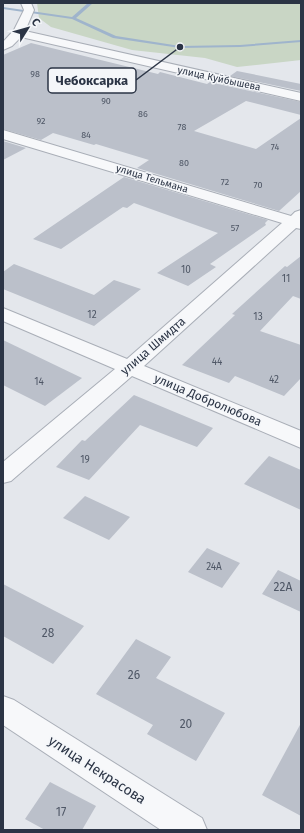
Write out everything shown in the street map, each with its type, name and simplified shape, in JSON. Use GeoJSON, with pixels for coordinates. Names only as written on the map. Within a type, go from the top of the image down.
{"type":"FeatureCollection","features":[{"type":"Feature","properties":{"kind":"street"},"geometry":{"type":"LineString","coordinates":[[3,46],[12,41],[19,33],[27,10]]}},
{"type":"Feature","properties":{"kind":"street","name":"улица Куйбышева"},"geometry":{"type":"LineString","coordinates":[[19,33],[301,97]]}},
{"type":"Feature","properties":{"kind":"street","name":"улица Тельмана"},"geometry":{"type":"LineString","coordinates":[[3,134],[299,220]]}},
{"type":"Feature","properties":{"kind":"street","name":"улица Шмидта"},"geometry":{"type":"LineString","coordinates":[[3,475],[299,220]]}},
{"type":"Feature","properties":{"kind":"street","name":"улица Добролюбова"},"geometry":{"type":"LineString","coordinates":[[3,314],[301,440]]}},
{"type":"Feature","properties":{"kind":"street","name":"улица Некрасова"},"geometry":{"type":"LineString","coordinates":[[3,709],[190,830]]}},
{"type":"Feature","properties":{"kind":"green space"},"geometry":{"type":"Polygon","coordinates":[[[37,3],[301,3],[301,60],[237,67],[205,58],[132,50],[51,27],[39,18],[37,3]]]}},
{"type":"Feature","properties":{"kind":"building"},"geometry":{"type":"Polygon","coordinates":[[[31,43],[158,74],[160,72],[207,84],[210,82],[301,102],[301,115],[246,101],[194,131],[256,149],[301,118],[301,191],[279,211],[137,168],[149,160],[96,144],[94,145],[53,133],[41,140],[3,129],[3,55],[31,43]]]}},
{"type":"Feature","properties":{"kind":"building"},"geometry":{"type":"Polygon","coordinates":[[[237,71],[301,84],[301,91],[230,76],[237,71]]]}},
{"type":"Feature","properties":{"kind":"building"},"geometry":{"type":"Polygon","coordinates":[[[3,141],[26,148],[3,160],[3,141]]]}},
{"type":"Feature","properties":{"kind":"building"},"geometry":{"type":"Polygon","coordinates":[[[124,177],[268,220],[265,223],[266,225],[210,264],[216,267],[188,286],[157,273],[218,233],[134,203],[127,208],[123,207],[61,249],[33,239],[124,177]]]}},
{"type":"Feature","properties":{"kind":"building"},"geometry":{"type":"Polygon","coordinates":[[[301,256],[301,299],[293,296],[260,331],[301,345],[301,378],[284,396],[235,376],[229,383],[182,365],[235,315],[232,314],[285,266],[287,267],[301,256]]]}},
{"type":"Feature","properties":{"kind":"building"},"geometry":{"type":"Polygon","coordinates":[[[14,264],[94,295],[114,280],[141,289],[94,326],[3,289],[3,272],[14,264]]]}},
{"type":"Feature","properties":{"kind":"building"},"geometry":{"type":"Polygon","coordinates":[[[3,340],[82,378],[45,406],[3,385],[3,340]]]}},
{"type":"Feature","properties":{"kind":"building"},"geometry":{"type":"Polygon","coordinates":[[[134,395],[213,428],[197,447],[140,425],[89,480],[56,467],[82,440],[85,441],[134,395]]]}},
{"type":"Feature","properties":{"kind":"building"},"geometry":{"type":"Polygon","coordinates":[[[269,456],[301,470],[301,510],[244,484],[269,456]]]}},
{"type":"Feature","properties":{"kind":"building"},"geometry":{"type":"Polygon","coordinates":[[[85,496],[130,517],[109,540],[63,518],[85,496]]]}},
{"type":"Feature","properties":{"kind":"building"},"geometry":{"type":"Polygon","coordinates":[[[207,548],[240,563],[222,588],[188,572],[207,548]]]}},
{"type":"Feature","properties":{"kind":"building"},"geometry":{"type":"Polygon","coordinates":[[[278,570],[301,581],[301,612],[262,594],[278,570]]]}},
{"type":"Feature","properties":{"kind":"building"},"geometry":{"type":"Polygon","coordinates":[[[3,584],[84,626],[53,664],[3,636],[3,584]]]}},
{"type":"Feature","properties":{"kind":"building"},"geometry":{"type":"Polygon","coordinates":[[[136,639],[171,657],[156,678],[225,713],[196,761],[147,734],[153,725],[96,694],[136,639]]]}},
{"type":"Feature","properties":{"kind":"building"},"geometry":{"type":"Polygon","coordinates":[[[301,723],[301,816],[262,795],[301,723]]]}},
{"type":"Feature","properties":{"kind":"building"},"geometry":{"type":"Polygon","coordinates":[[[50,782],[96,806],[82,830],[45,830],[25,819],[50,782]]]}},
{"type":"Feature","properties":{"kind":"waterway"},"geometry":{"type":"LineString","coordinates":[[73,18],[91,3]]}},
{"type":"Feature","properties":{"kind":"waterway"},"geometry":{"type":"LineString","coordinates":[[3,8],[73,18]]}},
{"type":"Feature","properties":{"kind":"waterway"},"geometry":{"type":"LineString","coordinates":[[73,18],[115,37],[180,47],[240,46],[301,41]]}},
{"type":"Feature","properties":{"kind":"place","name":"Чебоксарка"},"geometry":{"type":"Point","coordinates":[180,47]}}]}
